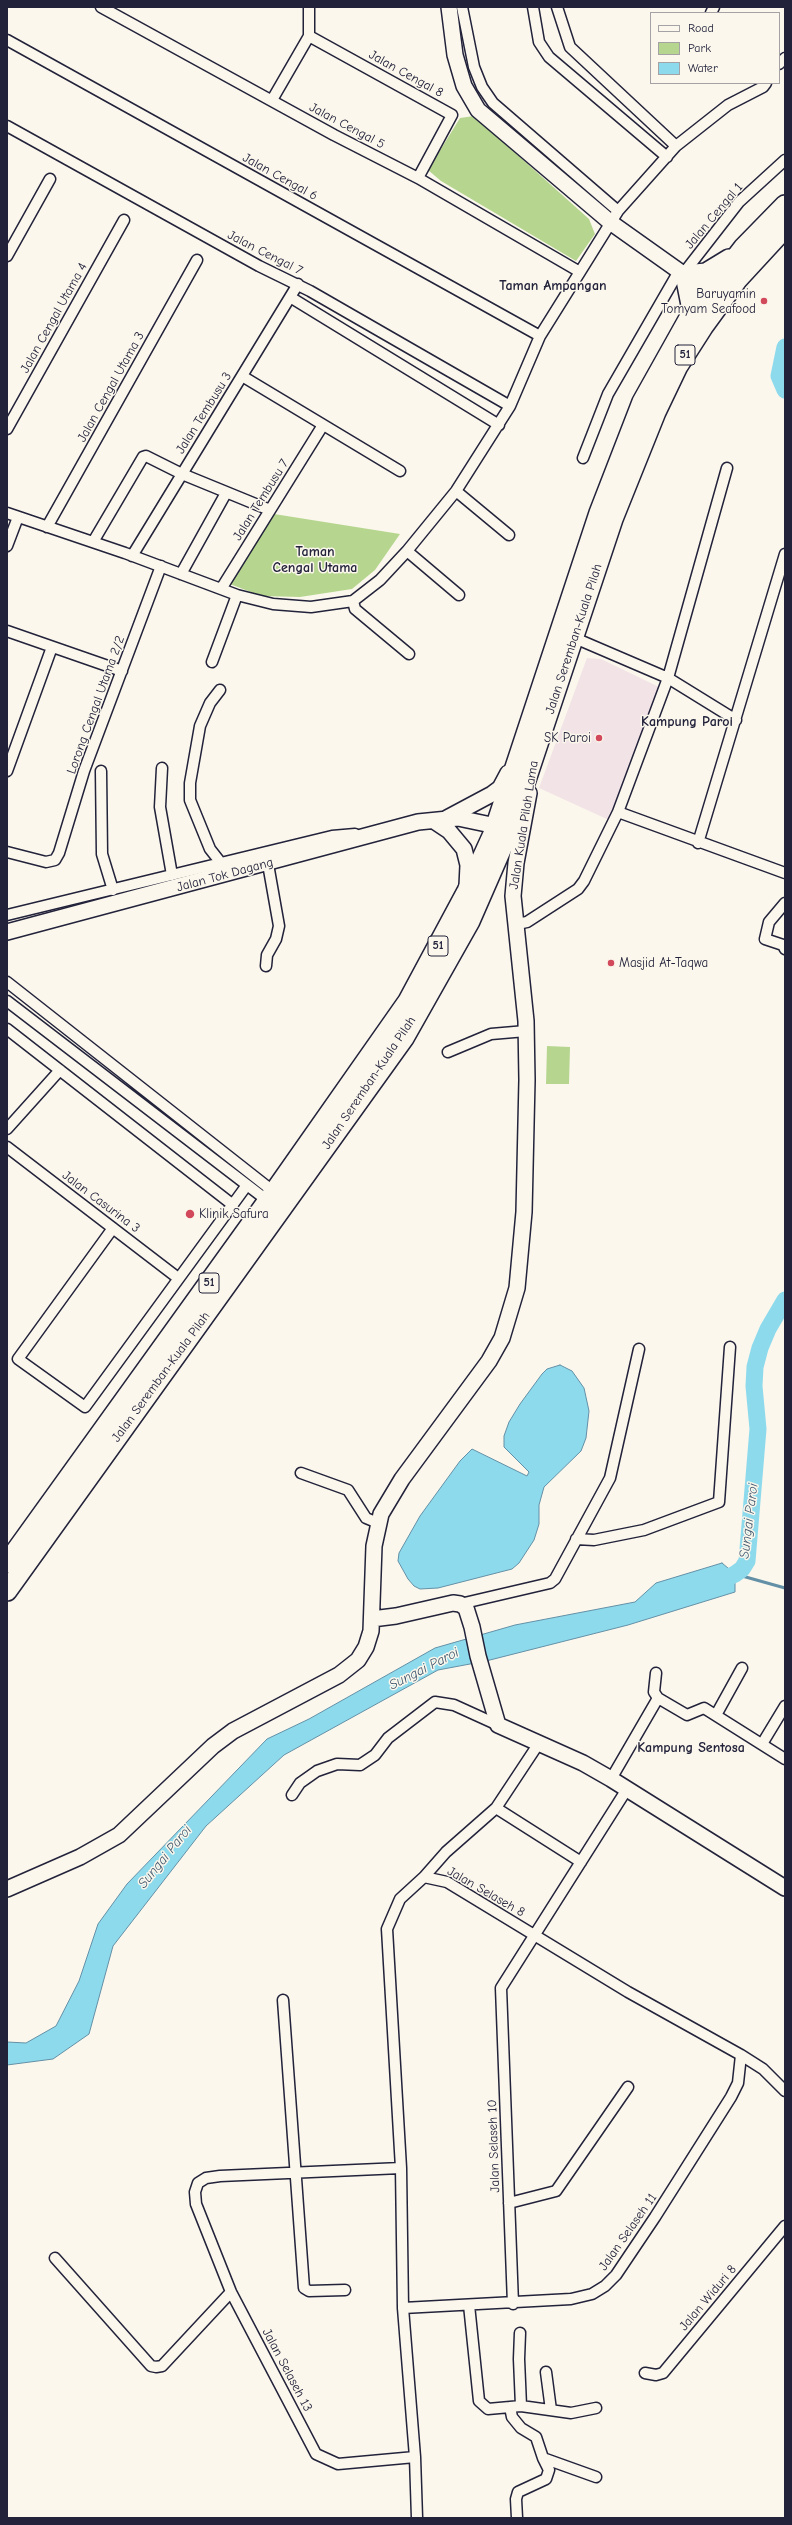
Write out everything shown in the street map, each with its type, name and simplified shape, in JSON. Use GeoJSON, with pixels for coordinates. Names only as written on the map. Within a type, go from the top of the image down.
{"type":"FeatureCollection","features":[{"type":"Feature","properties":{"kind":"highway","name":"Jalan Seremban-Kuala Pilah"},"geometry":{"type":"LineString","coordinates":[[7,1591],[404,1038],[470,921],[567,635],[656,412],[678,366],[743,248],[785,205]]}},
{"type":"Feature","properties":{"kind":"highway","name":"Jalan Seremban-Kuala Pilah"},"geometry":{"type":"LineString","coordinates":[[567,635],[599,513],[642,402],[689,318],[715,297],[785,228]]}},
{"type":"Feature","properties":{"kind":"highway"},"geometry":{"type":"LineString","coordinates":[[689,318],[692,305],[690,290],[682,274],[706,273],[723,265],[743,248]]}},
{"type":"Feature","properties":{"kind":"highway","name":"Jalan Seremban-Kuala Pilah"},"geometry":{"type":"LineString","coordinates":[[7,1564],[391,1028],[408,1001],[499,832]]}},
{"type":"Feature","properties":{"kind":"street","name":"Jalan Cengal 5"},"geometry":{"type":"LineString","coordinates":[[101,7],[334,135],[418,178],[580,272]]}},
{"type":"Feature","properties":{"kind":"street"},"geometry":{"type":"LineString","coordinates":[[272,100],[309,36],[310,7]]}},
{"type":"Feature","properties":{"kind":"street"},"geometry":{"type":"LineString","coordinates":[[449,7],[457,63],[464,86],[478,110],[614,217],[682,274],[715,297]]}},
{"type":"Feature","properties":{"kind":"street"},"geometry":{"type":"LineString","coordinates":[[462,7],[474,66],[482,87],[493,103],[614,217]]}},
{"type":"Feature","properties":{"kind":"street"},"geometry":{"type":"LineString","coordinates":[[533,7],[539,42],[549,56],[667,157]]}},
{"type":"Feature","properties":{"kind":"street"},"geometry":{"type":"LineString","coordinates":[[557,7],[570,47],[676,146]]}},
{"type":"Feature","properties":{"kind":"street","name":"Jalan Cengal 8"},"geometry":{"type":"LineString","coordinates":[[309,36],[452,115],[418,178]]}},
{"type":"Feature","properties":{"kind":"street","name":"Jalan Cengal 6"},"geometry":{"type":"LineString","coordinates":[[7,40],[540,336]]}},
{"type":"Feature","properties":{"kind":"street"},"geometry":{"type":"LineString","coordinates":[[7,513],[161,566],[237,595],[273,604],[310,607],[353,601],[380,580],[407,551],[456,491],[510,406],[523,371],[540,336],[614,217],[676,146],[728,105],[763,87],[765,84]]}},
{"type":"Feature","properties":{"kind":"street","name":"Jalan Cengal 7"},"geometry":{"type":"LineString","coordinates":[[7,126],[253,262],[298,284],[510,406]]}},
{"type":"Feature","properties":{"kind":"street","name":"Jalan Cengal 1"},"geometry":{"type":"LineString","coordinates":[[583,458],[608,394],[682,274],[739,202],[785,160]]}},
{"type":"Feature","properties":{"kind":"street"},"geometry":{"type":"LineString","coordinates":[[7,256],[50,179]]}},
{"type":"Feature","properties":{"kind":"street","name":"Jalan Cengal Utama 4"},"geometry":{"type":"LineString","coordinates":[[7,429],[124,220]]}},
{"type":"Feature","properties":{"kind":"street","name":"Jalan Cengal Utama 3"},"geometry":{"type":"LineString","coordinates":[[47,527],[197,260]]}},
{"type":"Feature","properties":{"kind":"street","name":"Jalan Tembusu 3"},"geometry":{"type":"LineString","coordinates":[[132,556],[298,284]]}},
{"type":"Feature","properties":{"kind":"street"},"geometry":{"type":"LineString","coordinates":[[290,297],[499,425]]}},
{"type":"Feature","properties":{"kind":"street"},"geometry":{"type":"LineString","coordinates":[[242,376],[400,471]]}},
{"type":"Feature","properties":{"kind":"street","name":"Jalan Tembusu 7"},"geometry":{"type":"LineString","coordinates":[[221,589],[323,425]]}},
{"type":"Feature","properties":{"kind":"street"},"geometry":{"type":"LineString","coordinates":[[93,542],[143,457],[152,457],[182,474],[270,510]]}},
{"type":"Feature","properties":{"kind":"street"},"geometry":{"type":"LineString","coordinates":[[517,924],[527,922],[578,889],[584,881],[618,812],[668,678],[727,468]]}},
{"type":"Feature","properties":{"kind":"street"},"geometry":{"type":"LineString","coordinates":[[456,491],[508,536]]}},
{"type":"Feature","properties":{"kind":"street"},"geometry":{"type":"LineString","coordinates":[[181,574],[226,493]]}},
{"type":"Feature","properties":{"kind":"street"},"geometry":{"type":"LineString","coordinates":[[7,546],[18,517]]}},
{"type":"Feature","properties":{"kind":"street"},"geometry":{"type":"LineString","coordinates":[[407,551],[459,595]]}},
{"type":"Feature","properties":{"kind":"street"},"geometry":{"type":"LineString","coordinates":[[698,843],[785,554]]}},
{"type":"Feature","properties":{"kind":"street","name":"Lorong Cengal Utama 2/2"},"geometry":{"type":"LineString","coordinates":[[7,852],[46,862],[54,860],[59,853],[84,771],[161,566]]}},
{"type":"Feature","properties":{"kind":"street"},"geometry":{"type":"LineString","coordinates":[[212,662],[237,595]]}},
{"type":"Feature","properties":{"kind":"street"},"geometry":{"type":"LineString","coordinates":[[353,601],[355,609],[409,654]]}},
{"type":"Feature","properties":{"kind":"street"},"geometry":{"type":"LineString","coordinates":[[7,631],[122,671]]}},
{"type":"Feature","properties":{"kind":"street"},"geometry":{"type":"LineString","coordinates":[[567,635],[668,678],[736,720]]}},
{"type":"Feature","properties":{"kind":"street"},"geometry":{"type":"LineString","coordinates":[[7,771],[52,647]]}},
{"type":"Feature","properties":{"kind":"street"},"geometry":{"type":"LineString","coordinates":[[220,690],[210,703],[200,726],[190,783],[190,800],[210,849],[221,863]]}},
{"type":"Feature","properties":{"kind":"street"},"geometry":{"type":"LineString","coordinates":[[467,891],[468,864],[464,848],[438,821],[492,794],[500,788],[528,749]]}},
{"type":"Feature","properties":{"kind":"street","name":"Jalan Kuala Pilah Lama"},"geometry":{"type":"LineString","coordinates":[[7,1889],[104,1845],[139,1818],[214,1746],[232,1731],[339,1675],[358,1660],[366,1646],[371,1631],[372,1619],[374,1546],[378,1523],[386,1504],[402,1479],[489,1361],[502,1338],[510,1317],[517,1288],[524,1212],[526,1031],[517,924],[513,896],[528,749]]}},
{"type":"Feature","properties":{"kind":"street"},"geometry":{"type":"LineString","coordinates":[[162,768],[160,807],[172,875]]}},
{"type":"Feature","properties":{"kind":"street"},"geometry":{"type":"LineString","coordinates":[[101,772],[102,854],[113,890]]}},
{"type":"Feature","properties":{"kind":"street"},"geometry":{"type":"LineString","coordinates":[[618,812],[698,843],[785,873]]}},
{"type":"Feature","properties":{"kind":"street","name":"Jalan Tok Dagang"},"geometry":{"type":"LineString","coordinates":[[7,932],[268,864],[418,822],[438,821],[456,827],[499,832]]}},
{"type":"Feature","properties":{"kind":"street"},"geometry":{"type":"LineString","coordinates":[[7,915],[332,836],[352,833],[367,836]]}},
{"type":"Feature","properties":{"kind":"street"},"geometry":{"type":"LineString","coordinates":[[266,966],[267,955],[276,939],[279,926],[268,864]]}},
{"type":"Feature","properties":{"kind":"street"},"geometry":{"type":"LineString","coordinates":[[785,903],[769,922],[766,939],[783,945],[785,949]]}},
{"type":"Feature","properties":{"kind":"street"},"geometry":{"type":"LineString","coordinates":[[7,982],[271,1196]]}},
{"type":"Feature","properties":{"kind":"street"},"geometry":{"type":"LineString","coordinates":[[7,1001],[247,1185],[271,1196]]}},
{"type":"Feature","properties":{"kind":"street"},"geometry":{"type":"LineString","coordinates":[[7,1029],[233,1205]]}},
{"type":"Feature","properties":{"kind":"street"},"geometry":{"type":"LineString","coordinates":[[448,1052],[491,1034],[526,1031]]}},
{"type":"Feature","properties":{"kind":"street"},"geometry":{"type":"LineString","coordinates":[[7,1129],[60,1070]]}},
{"type":"Feature","properties":{"kind":"street","name":"Jalan Casurina 3"},"geometry":{"type":"LineString","coordinates":[[7,1147],[178,1278]]}},
{"type":"Feature","properties":{"kind":"street"},"geometry":{"type":"LineString","coordinates":[[113,1228],[18,1359],[85,1407],[247,1185]]}},
{"type":"Feature","properties":{"kind":"street"},"geometry":{"type":"LineString","coordinates":[[576,1538],[594,1540],[644,1530],[719,1502],[730,1348]]}},
{"type":"Feature","properties":{"kind":"street"},"geometry":{"type":"LineString","coordinates":[[372,1619],[396,1616],[453,1603],[460,1604],[550,1583],[555,1579],[610,1478],[639,1349]]}},
{"type":"Feature","properties":{"kind":"street"},"geometry":{"type":"LineString","coordinates":[[300,1473],[348,1490],[366,1518],[378,1523]]}},
{"type":"Feature","properties":{"kind":"street"},"geometry":{"type":"LineString","coordinates":[[460,1604],[466,1608],[472,1627],[478,1656],[498,1725]]}},
{"type":"Feature","properties":{"kind":"street"},"geometry":{"type":"LineString","coordinates":[[716,1714],[742,1668]]}},
{"type":"Feature","properties":{"kind":"street"},"geometry":{"type":"LineString","coordinates":[[656,1673],[654,1692],[658,1698],[687,1715],[704,1708],[716,1714],[785,1759]]}},
{"type":"Feature","properties":{"kind":"street"},"geometry":{"type":"LineString","coordinates":[[611,1779],[658,1698]]}},
{"type":"Feature","properties":{"kind":"street"},"geometry":{"type":"LineString","coordinates":[[292,1795],[300,1783],[317,1771],[337,1764],[360,1765],[376,1755],[388,1738],[434,1702],[454,1705],[539,1743],[611,1779],[784,1888]]}},
{"type":"Feature","properties":{"kind":"street"},"geometry":{"type":"LineString","coordinates":[[762,1744],[785,1706]]}},
{"type":"Feature","properties":{"kind":"street"},"geometry":{"type":"LineString","coordinates":[[418,2518],[415,2457],[403,2308],[401,2168],[386,1929],[400,1899],[424,1877],[446,1852],[496,1808],[539,1743]]}},
{"type":"Feature","properties":{"kind":"street"},"geometry":{"type":"LineString","coordinates":[[534,1935],[627,1789]]}},
{"type":"Feature","properties":{"kind":"street"},"geometry":{"type":"LineString","coordinates":[[496,1808],[581,1862]]}},
{"type":"Feature","properties":{"kind":"street","name":"Jalan Selaseh 8"},"geometry":{"type":"LineString","coordinates":[[424,1877],[447,1882],[628,1992],[741,2055]]}},
{"type":"Feature","properties":{"kind":"street","name":"Jalan Selaseh 10"},"geometry":{"type":"LineString","coordinates":[[512,2304],[501,1988],[534,1935]]}},
{"type":"Feature","properties":{"kind":"street"},"geometry":{"type":"LineString","coordinates":[[283,2000],[297,2173],[304,2288],[309,2291],[345,2290]]}},
{"type":"Feature","properties":{"kind":"street"},"geometry":{"type":"LineString","coordinates":[[741,2055],[763,2069],[785,2091]]}},
{"type":"Feature","properties":{"kind":"street","name":"Jalan Selaseh 11"},"geometry":{"type":"LineString","coordinates":[[403,2308],[512,2304],[571,2299],[592,2294],[605,2286],[616,2275],[731,2097],[738,2083],[741,2055]]}},
{"type":"Feature","properties":{"kind":"street"},"geometry":{"type":"LineString","coordinates":[[509,2203],[556,2190],[628,2087]]}},
{"type":"Feature","properties":{"kind":"street"},"geometry":{"type":"LineString","coordinates":[[297,2173],[401,2168]]}},
{"type":"Feature","properties":{"kind":"street","name":"Jalan Selaseh 13"},"geometry":{"type":"LineString","coordinates":[[297,2173],[206,2178],[198,2183],[195,2192],[196,2204],[231,2292],[316,2454],[338,2464],[415,2457]]}},
{"type":"Feature","properties":{"kind":"street","name":"Jalan Widuri 8"},"geometry":{"type":"LineString","coordinates":[[645,2373],[656,2375],[663,2373],[785,2226]]}},
{"type":"Feature","properties":{"kind":"street"},"geometry":{"type":"LineString","coordinates":[[55,2258],[152,2366],[156,2367],[162,2366],[231,2292]]}},
{"type":"Feature","properties":{"kind":"street"},"geometry":{"type":"LineString","coordinates":[[469,2305],[479,2401],[488,2409],[521,2406],[570,2413],[596,2408]]}},
{"type":"Feature","properties":{"kind":"street"},"geometry":{"type":"LineString","coordinates":[[520,2333],[518,2359],[521,2406]]}},
{"type":"Feature","properties":{"kind":"street"},"geometry":{"type":"LineString","coordinates":[[546,2372],[551,2410]]}},
{"type":"Feature","properties":{"kind":"street"},"geometry":{"type":"LineString","coordinates":[[510,2407],[512,2417],[521,2428],[536,2437],[549,2470],[546,2479],[518,2492],[517,2518]]}},
{"type":"Feature","properties":{"kind":"street"},"geometry":{"type":"LineString","coordinates":[[544,2458],[596,2477]]}},
{"type":"Feature","properties":{"kind":"shaded area","name":"SK Paroi"},"geometry":{"type":"Polygon","coordinates":[[[587,658],[601,659],[661,688],[609,820],[539,788],[587,658]]]}},
{"type":"Feature","properties":{"kind":"green space"},"geometry":{"type":"Polygon","coordinates":[[[474,116],[589,219],[595,234],[576,261],[441,181],[428,170],[460,118],[474,116]]]}},
{"type":"Feature","properties":{"kind":"green space"},"geometry":{"type":"Polygon","coordinates":[[[274,514],[400,534],[375,570],[352,589],[300,597],[261,596],[230,584],[274,514]]]}},
{"type":"Feature","properties":{"kind":"green space"},"geometry":{"type":"Polygon","coordinates":[[[547,1046],[570,1047],[569,1084],[546,1084],[547,1046]]]}},
{"type":"Feature","properties":{"kind":"water"},"geometry":{"type":"Polygon","coordinates":[[[560,1365],[572,1371],[584,1388],[589,1411],[586,1438],[581,1451],[544,1487],[539,1505],[539,1524],[534,1540],[519,1563],[512,1569],[438,1588],[420,1589],[414,1586],[408,1579],[398,1561],[399,1553],[420,1516],[460,1461],[472,1449],[527,1476],[529,1472],[504,1447],[504,1436],[509,1422],[520,1404],[542,1374],[547,1369],[560,1365]]]}},
{"type":"Feature","properties":{"kind":"water"},"geometry":{"type":"Polygon","coordinates":[[[722,1563],[735,1574],[735,1592],[628,1625],[486,1661],[438,1670],[284,1755],[206,1826],[113,1946],[89,2034],[53,2059],[7,2065],[7,2042],[26,2043],[56,2026],[79,1981],[98,1924],[127,1884],[267,1739],[309,1719],[435,1648],[515,1625],[635,1602],[656,1583],[722,1563]]]}},
{"type":"Feature","properties":{"kind":"waterway","name":"Sungai Paroi"},"geometry":{"type":"LineString","coordinates":[[785,347],[779,376],[785,390]]}},
{"type":"Feature","properties":{"kind":"waterway","name":"Sungai Paroi"},"geometry":{"type":"LineString","coordinates":[[714,1584],[735,1574],[742,1569],[747,1561],[758,1429],[754,1386],[755,1367],[760,1348],[768,1329],[785,1300]]}},
{"type":"Feature","properties":{"kind":"waterway"},"geometry":{"type":"LineString","coordinates":[[735,1574],[785,1588]]}},
{"type":"Feature","properties":{"kind":"place","name":"Baruyamin Tomyam Seafood"},"geometry":{"type":"Point","coordinates":[764,301]}},
{"type":"Feature","properties":{"kind":"place","name":"SK Paroi"},"geometry":{"type":"Point","coordinates":[599,738]}},
{"type":"Feature","properties":{"kind":"place","name":"Masjid At-Taqwa"},"geometry":{"type":"Point","coordinates":[611,963]}},
{"type":"Feature","properties":{"kind":"place","name":"Klinik Safura"},"geometry":{"type":"Point","coordinates":[190,1214]}},
{"type":"Feature","properties":{"kind":"district","name":"Taman Ampangan"},"geometry":{"type":"Point","coordinates":[553,286]}},
{"type":"Feature","properties":{"kind":"district","name":"Taman Cengal Utama"},"geometry":{"type":"Point","coordinates":[315,560]}},
{"type":"Feature","properties":{"kind":"district","name":"Kampung Paroi"},"geometry":{"type":"Point","coordinates":[687,722]}},
{"type":"Feature","properties":{"kind":"district","name":"Kampung Sentosa"},"geometry":{"type":"Point","coordinates":[691,1748]}}]}
